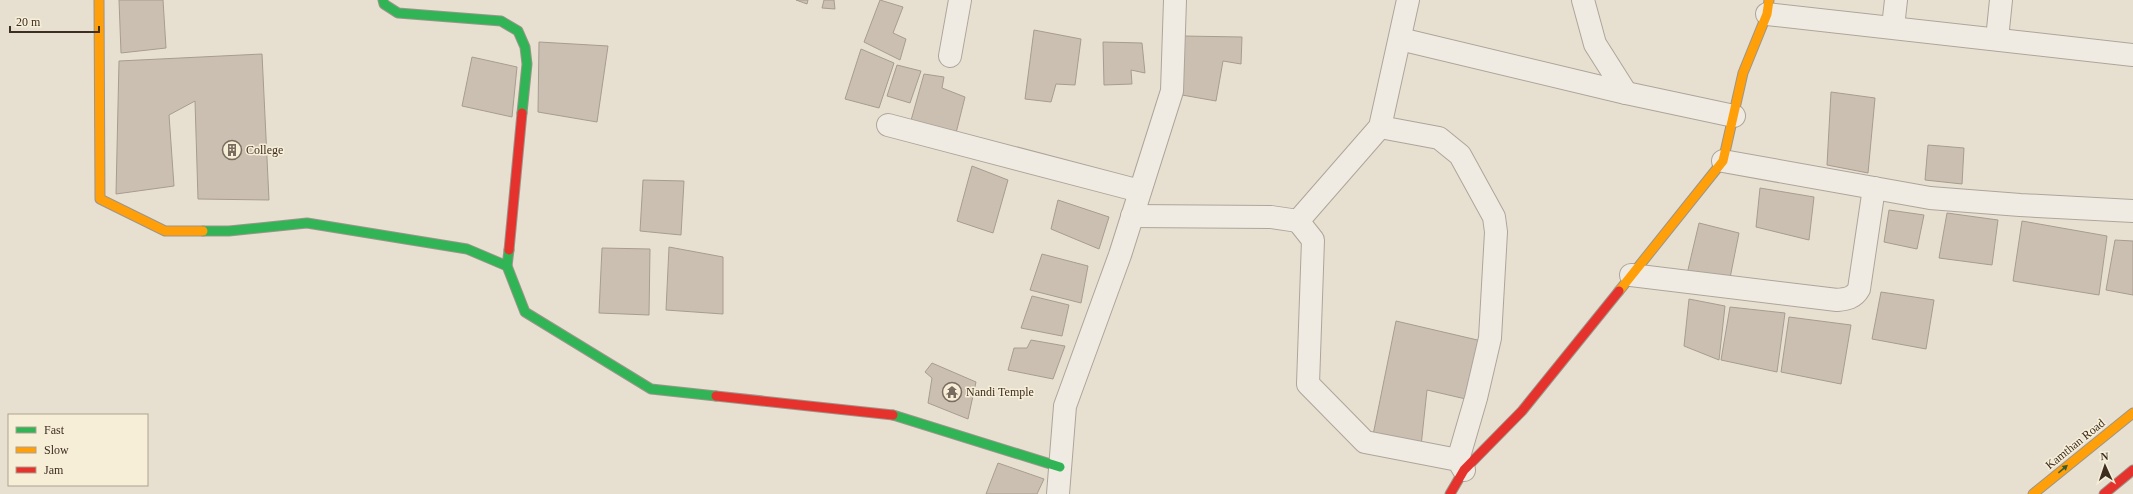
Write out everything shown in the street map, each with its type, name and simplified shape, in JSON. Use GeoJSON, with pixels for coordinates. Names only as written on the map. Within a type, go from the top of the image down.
{"type":"FeatureCollection","features":[{"type":"Feature","properties":{"kind":"street"},"geometry":{"type":"LineString","coordinates":[[99,0],[100,199],[165,231],[229,231],[306,223],[467,250],[507,266]]}},
{"type":"Feature","properties":{"kind":"street"},"geometry":{"type":"LineString","coordinates":[[383,0],[384,4],[398,13],[501,21],[518,31],[525,47],[527,64],[507,266],[525,312],[651,389],[898,416],[1060,467]]}},
{"type":"Feature","properties":{"kind":"street"},"geometry":{"type":"LineString","coordinates":[[950,56],[960,0]]}},
{"type":"Feature","properties":{"kind":"street"},"geometry":{"type":"LineString","coordinates":[[1058,494],[1065,406],[1120,255],[1172,91],[1175,0]]}},
{"type":"Feature","properties":{"kind":"street"},"geometry":{"type":"LineString","coordinates":[[1298,221],[1380,127],[1408,0]]}},
{"type":"Feature","properties":{"kind":"street"},"geometry":{"type":"LineString","coordinates":[[1583,0],[1595,44],[1626,93]]}},
{"type":"Feature","properties":{"kind":"street"},"geometry":{"type":"LineString","coordinates":[[1893,27],[1896,0]]}},
{"type":"Feature","properties":{"kind":"street"},"geometry":{"type":"LineString","coordinates":[[1997,38],[2001,0]]}},
{"type":"Feature","properties":{"kind":"street"},"geometry":{"type":"LineString","coordinates":[[1461,465],[1522,411],[1723,161],[1743,73],[1768,7],[1893,27],[2133,55]]}},
{"type":"Feature","properties":{"kind":"street"},"geometry":{"type":"LineString","coordinates":[[1400,39],[1626,93],[1734,116]]}},
{"type":"Feature","properties":{"kind":"street"},"geometry":{"type":"LineString","coordinates":[[888,125],[1140,191]]}},
{"type":"Feature","properties":{"kind":"street"},"geometry":{"type":"LineString","coordinates":[[1380,127],[1439,138],[1451,147],[1460,155],[1494,217],[1496,232],[1492,327],[1461,465],[1450,494]]}},
{"type":"Feature","properties":{"kind":"street"},"geometry":{"type":"LineString","coordinates":[[1723,161],[1930,198],[2020,205],[2133,210]]}},
{"type":"Feature","properties":{"kind":"street"},"geometry":{"type":"LineString","coordinates":[[1631,275],[1837,300],[1847,299],[1856,295],[1859,289],[1874,188]]}},
{"type":"Feature","properties":{"kind":"street"},"geometry":{"type":"LineString","coordinates":[[1132,216],[1271,217],[1298,221],[1313,240],[1308,384],[1365,442],[1461,465]]}},
{"type":"Feature","properties":{"kind":"street","name":"Kamthan Road"},"geometry":{"type":"LineString","coordinates":[[2033,494],[2133,413]]}},
{"type":"Feature","properties":{"kind":"street"},"geometry":{"type":"LineString","coordinates":[[2104,494],[2133,470]]}},
{"type":"Feature","properties":{"kind":"building"},"geometry":{"type":"Polygon","coordinates":[[[119,0],[163,0],[166,48],[121,53],[119,0]]]}},
{"type":"Feature","properties":{"kind":"building"},"geometry":{"type":"Polygon","coordinates":[[[796,0],[808,0],[807,4],[796,0]]]}},
{"type":"Feature","properties":{"kind":"building"},"geometry":{"type":"Polygon","coordinates":[[[824,0],[834,0],[835,9],[822,8],[824,0]]]}},
{"type":"Feature","properties":{"kind":"building"},"geometry":{"type":"Polygon","coordinates":[[[880,0],[903,7],[893,33],[906,39],[900,60],[864,42],[880,0]]]}},
{"type":"Feature","properties":{"kind":"building"},"geometry":{"type":"Polygon","coordinates":[[[1034,30],[1081,39],[1075,85],[1056,84],[1051,102],[1025,99],[1034,30]]]}},
{"type":"Feature","properties":{"kind":"building"},"geometry":{"type":"Polygon","coordinates":[[[1183,36],[1242,37],[1241,64],[1223,61],[1216,101],[1182,95],[1183,36]]]}},
{"type":"Feature","properties":{"kind":"building"},"geometry":{"type":"Polygon","coordinates":[[[539,42],[608,46],[597,122],[538,112],[539,42]]]}},
{"type":"Feature","properties":{"kind":"building"},"geometry":{"type":"Polygon","coordinates":[[[1103,42],[1142,43],[1145,73],[1131,70],[1132,84],[1104,85],[1103,42]]]}},
{"type":"Feature","properties":{"kind":"building"},"geometry":{"type":"Polygon","coordinates":[[[861,49],[894,63],[879,108],[845,99],[861,49]]]}},
{"type":"Feature","properties":{"kind":"building","name":"College"},"geometry":{"type":"Polygon","coordinates":[[[262,54],[269,200],[198,199],[195,101],[169,115],[174,186],[116,194],[119,61],[262,54]]]}},
{"type":"Feature","properties":{"kind":"building"},"geometry":{"type":"Polygon","coordinates":[[[472,57],[517,67],[512,117],[462,106],[472,57]]]}},
{"type":"Feature","properties":{"kind":"building"},"geometry":{"type":"Polygon","coordinates":[[[897,65],[921,71],[910,103],[887,96],[897,65]]]}},
{"type":"Feature","properties":{"kind":"building"},"geometry":{"type":"Polygon","coordinates":[[[924,74],[944,77],[942,88],[965,97],[955,137],[910,124],[924,74]]]}},
{"type":"Feature","properties":{"kind":"building"},"geometry":{"type":"Polygon","coordinates":[[[1831,92],[1875,98],[1868,173],[1827,165],[1831,92]]]}},
{"type":"Feature","properties":{"kind":"building"},"geometry":{"type":"Polygon","coordinates":[[[1928,145],[1964,148],[1962,184],[1925,180],[1928,145]]]}},
{"type":"Feature","properties":{"kind":"building"},"geometry":{"type":"Polygon","coordinates":[[[972,166],[1008,180],[993,233],[957,221],[972,166]]]}},
{"type":"Feature","properties":{"kind":"building"},"geometry":{"type":"Polygon","coordinates":[[[643,180],[684,181],[681,235],[640,231],[643,180]]]}},
{"type":"Feature","properties":{"kind":"building"},"geometry":{"type":"Polygon","coordinates":[[[1760,188],[1814,197],[1809,240],[1756,227],[1760,188]]]}},
{"type":"Feature","properties":{"kind":"building"},"geometry":{"type":"Polygon","coordinates":[[[1058,200],[1109,217],[1099,249],[1051,229],[1058,200]]]}},
{"type":"Feature","properties":{"kind":"building"},"geometry":{"type":"Polygon","coordinates":[[[1889,210],[1924,215],[1917,249],[1884,242],[1889,210]]]}},
{"type":"Feature","properties":{"kind":"building"},"geometry":{"type":"Polygon","coordinates":[[[1947,213],[1998,220],[1992,265],[1939,258],[1947,213]]]}},
{"type":"Feature","properties":{"kind":"building"},"geometry":{"type":"Polygon","coordinates":[[[2022,221],[2107,236],[2099,295],[2013,281],[2022,221]]]}},
{"type":"Feature","properties":{"kind":"building"},"geometry":{"type":"Polygon","coordinates":[[[1699,223],[1739,233],[1729,283],[1687,274],[1699,223]]]}},
{"type":"Feature","properties":{"kind":"building"},"geometry":{"type":"Polygon","coordinates":[[[2115,240],[2133,241],[2133,295],[2106,290],[2115,240]]]}},
{"type":"Feature","properties":{"kind":"building"},"geometry":{"type":"Polygon","coordinates":[[[669,247],[723,257],[723,314],[666,310],[669,247]]]}},
{"type":"Feature","properties":{"kind":"building"},"geometry":{"type":"Polygon","coordinates":[[[602,248],[650,249],[649,315],[599,313],[602,248]]]}},
{"type":"Feature","properties":{"kind":"building"},"geometry":{"type":"Polygon","coordinates":[[[1042,254],[1088,266],[1081,303],[1030,290],[1042,254]]]}},
{"type":"Feature","properties":{"kind":"building"},"geometry":{"type":"Polygon","coordinates":[[[1881,292],[1934,300],[1926,349],[1872,339],[1881,292]]]}},
{"type":"Feature","properties":{"kind":"building"},"geometry":{"type":"Polygon","coordinates":[[[1032,296],[1069,305],[1062,336],[1021,328],[1032,296]]]}},
{"type":"Feature","properties":{"kind":"building"},"geometry":{"type":"Polygon","coordinates":[[[1689,299],[1725,306],[1719,360],[1684,346],[1689,299]]]}},
{"type":"Feature","properties":{"kind":"building"},"geometry":{"type":"Polygon","coordinates":[[[1730,307],[1785,313],[1777,372],[1721,360],[1730,307]]]}},
{"type":"Feature","properties":{"kind":"building"},"geometry":{"type":"Polygon","coordinates":[[[1789,317],[1851,325],[1841,384],[1781,372],[1789,317]]]}},
{"type":"Feature","properties":{"kind":"building"},"geometry":{"type":"Polygon","coordinates":[[[1396,321],[1486,342],[1470,400],[1427,390],[1421,446],[1373,435],[1396,321]]]}},
{"type":"Feature","properties":{"kind":"building"},"geometry":{"type":"Polygon","coordinates":[[[1031,340],[1065,346],[1053,379],[1008,370],[1014,348],[1027,348],[1031,340]]]}},
{"type":"Feature","properties":{"kind":"building","name":"Nandi Temple"},"geometry":{"type":"Polygon","coordinates":[[[932,363],[976,382],[968,419],[928,403],[932,378],[925,372],[932,363]]]}},
{"type":"Feature","properties":{"kind":"building"},"geometry":{"type":"Polygon","coordinates":[[[998,463],[1044,479],[1037,494],[986,494],[998,463]]]}},
{"type":"Feature","properties":{"kind":"traffic: fast"},"geometry":{"type":"LineString","coordinates":[[383,0],[384,4],[398,13],[501,21],[518,31],[525,47],[527,64],[522,113]]}},
{"type":"Feature","properties":{"kind":"traffic: fast"},"geometry":{"type":"LineString","coordinates":[[203,231],[229,231],[307,223],[467,249],[507,266]]}},
{"type":"Feature","properties":{"kind":"traffic: fast"},"geometry":{"type":"LineString","coordinates":[[509,250],[507,266],[525,312],[651,389],[716,396]]}},
{"type":"Feature","properties":{"kind":"traffic: fast"},"geometry":{"type":"LineString","coordinates":[[893,415],[1060,467]]}},
{"type":"Feature","properties":{"kind":"traffic: slow"},"geometry":{"type":"LineString","coordinates":[[99,0],[100,199],[165,231],[203,231]]}},
{"type":"Feature","properties":{"kind":"traffic: slow"},"geometry":{"type":"LineString","coordinates":[[1619,291],[1723,161],[1743,73],[1767,14],[1769,0]]}},
{"type":"Feature","properties":{"kind":"traffic: slow"},"geometry":{"type":"LineString","coordinates":[[2033,494],[2133,413]]}},
{"type":"Feature","properties":{"kind":"traffic: jam"},"geometry":{"type":"LineString","coordinates":[[509,250],[522,113]]}},
{"type":"Feature","properties":{"kind":"traffic: jam"},"geometry":{"type":"LineString","coordinates":[[1450,494],[1464,470],[1522,411],[1619,291]]}},
{"type":"Feature","properties":{"kind":"traffic: jam"},"geometry":{"type":"LineString","coordinates":[[716,396],[893,415]]}},
{"type":"Feature","properties":{"kind":"traffic: jam"},"geometry":{"type":"LineString","coordinates":[[2104,494],[2133,470]]}},
{"type":"Feature","properties":{"kind":"place","name":"College"},"geometry":{"type":"Point","coordinates":[232,150]}},
{"type":"Feature","properties":{"kind":"place","name":"Nandi Temple"},"geometry":{"type":"Point","coordinates":[952,392]}}]}
